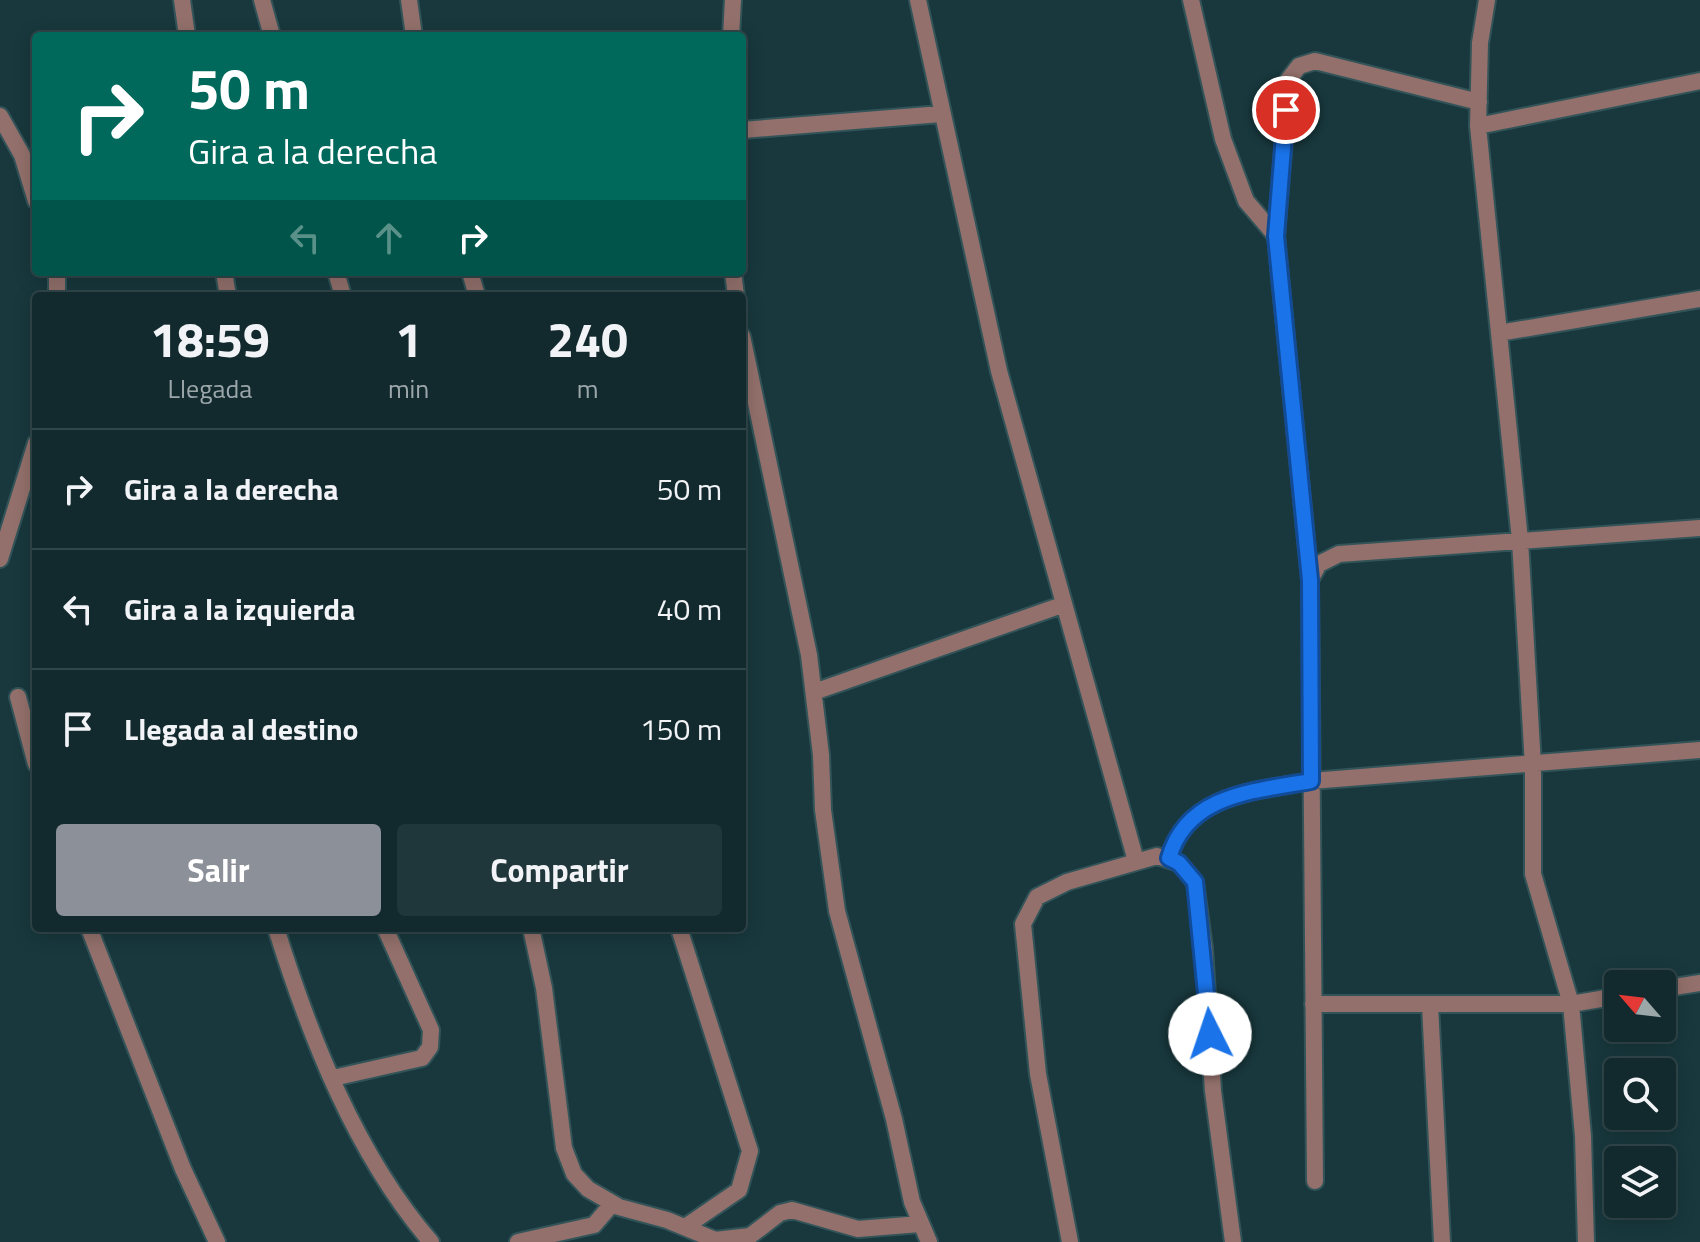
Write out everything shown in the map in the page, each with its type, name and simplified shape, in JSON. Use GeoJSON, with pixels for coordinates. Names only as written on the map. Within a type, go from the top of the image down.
{"type":"FeatureCollection","features":[{"type":"Feature","properties":{"kind":"street"},"geometry":{"type":"LineString","coordinates":[[182,0],[186,32]]}},
{"type":"Feature","properties":{"kind":"street"},"geometry":{"type":"LineString","coordinates":[[262,0],[271,32]]}},
{"type":"Feature","properties":{"kind":"street"},"geometry":{"type":"LineString","coordinates":[[409,0],[413,32]]}},
{"type":"Feature","properties":{"kind":"street"},"geometry":{"type":"LineString","coordinates":[[731,32],[733,0]]}},
{"type":"Feature","properties":{"kind":"street"},"geometry":{"type":"LineString","coordinates":[[918,0],[999,371],[1136,861]]}},
{"type":"Feature","properties":{"kind":"street"},"geometry":{"type":"LineString","coordinates":[[1191,0],[1223,139],[1246,201],[1276,236]]}},
{"type":"Feature","properties":{"kind":"street"},"geometry":{"type":"LineString","coordinates":[[1487,0],[1480,43],[1478,126],[1520,540],[1533,766],[1533,874],[1571,1004],[1583,1136],[1586,1242]]}},
{"type":"Feature","properties":{"kind":"street"},"geometry":{"type":"LineString","coordinates":[[1315,1181],[1310,580],[1276,236],[1289,79],[1299,66],[1315,61],[1479,102]]}},
{"type":"Feature","properties":{"kind":"street"},"geometry":{"type":"LineString","coordinates":[[1478,126],[1700,81]]}},
{"type":"Feature","properties":{"kind":"street"},"geometry":{"type":"LineString","coordinates":[[746,130],[941,114]]}},
{"type":"Feature","properties":{"kind":"street"},"geometry":{"type":"LineString","coordinates":[[0,116],[22,155],[32,188]]}},
{"type":"Feature","properties":{"kind":"street"},"geometry":{"type":"LineString","coordinates":[[1499,333],[1700,299]]}},
{"type":"Feature","properties":{"kind":"street"},"geometry":{"type":"LineString","coordinates":[[746,356],[814,692],[823,810],[837,911],[920,1224],[929,1242]]}},
{"type":"Feature","properties":{"kind":"street"},"geometry":{"type":"LineString","coordinates":[[0,559],[32,456]]}},
{"type":"Feature","properties":{"kind":"street"},"geometry":{"type":"LineString","coordinates":[[1310,580],[1319,564],[1339,554],[1700,528]]}},
{"type":"Feature","properties":{"kind":"street"},"geometry":{"type":"LineString","coordinates":[[814,692],[1062,605]]}},
{"type":"Feature","properties":{"kind":"street"},"geometry":{"type":"LineString","coordinates":[[18,697],[32,739]]}},
{"type":"Feature","properties":{"kind":"street"},"geometry":{"type":"LineString","coordinates":[[1169,858],[1182,828],[1203,809],[1248,792],[1311,781],[1533,766],[1700,750]]}},
{"type":"Feature","properties":{"kind":"street"},"geometry":{"type":"LineString","coordinates":[[1070,1242],[1038,1074],[1023,924],[1037,897],[1067,882],[1136,861],[1169,858],[1179,863],[1195,882],[1204,948],[1213,1091],[1233,1242]]}},
{"type":"Feature","properties":{"kind":"street"},"geometry":{"type":"LineString","coordinates":[[91,932],[183,1169],[217,1242]]}},
{"type":"Feature","properties":{"kind":"street"},"geometry":{"type":"LineString","coordinates":[[278,932],[333,1078],[391,1192],[431,1242]]}},
{"type":"Feature","properties":{"kind":"street"},"geometry":{"type":"LineString","coordinates":[[333,1078],[422,1058],[430,1047],[431,1030],[387,932]]}},
{"type":"Feature","properties":{"kind":"street"},"geometry":{"type":"LineString","coordinates":[[532,932],[549,1020],[564,1148],[574,1174],[612,1204],[715,1240],[739,1240],[750,1236],[780,1213],[792,1210],[858,1229],[920,1224]]}},
{"type":"Feature","properties":{"kind":"street"},"geometry":{"type":"LineString","coordinates":[[680,932],[750,1151],[739,1190],[685,1227]]}},
{"type":"Feature","properties":{"kind":"street"},"geometry":{"type":"LineString","coordinates":[[1676,987],[1700,983]]}},
{"type":"Feature","properties":{"kind":"street"},"geometry":{"type":"LineString","coordinates":[[1313,1004],[1571,1004],[1604,998]]}},
{"type":"Feature","properties":{"kind":"street"},"geometry":{"type":"LineString","coordinates":[[1430,1005],[1442,1242]]}},
{"type":"Feature","properties":{"kind":"street"},"geometry":{"type":"LineString","coordinates":[[518,1242],[594,1225],[612,1204]]}},
{"type":"Feature","properties":{"kind":"route"},"geometry":{"type":"LineString","coordinates":[[1210,1034],[1204,948],[1195,882],[1188,871],[1169,858],[1173,842],[1193,816],[1215,803],[1248,792],[1311,781],[1310,580],[1276,236],[1286,110]]}}]}
